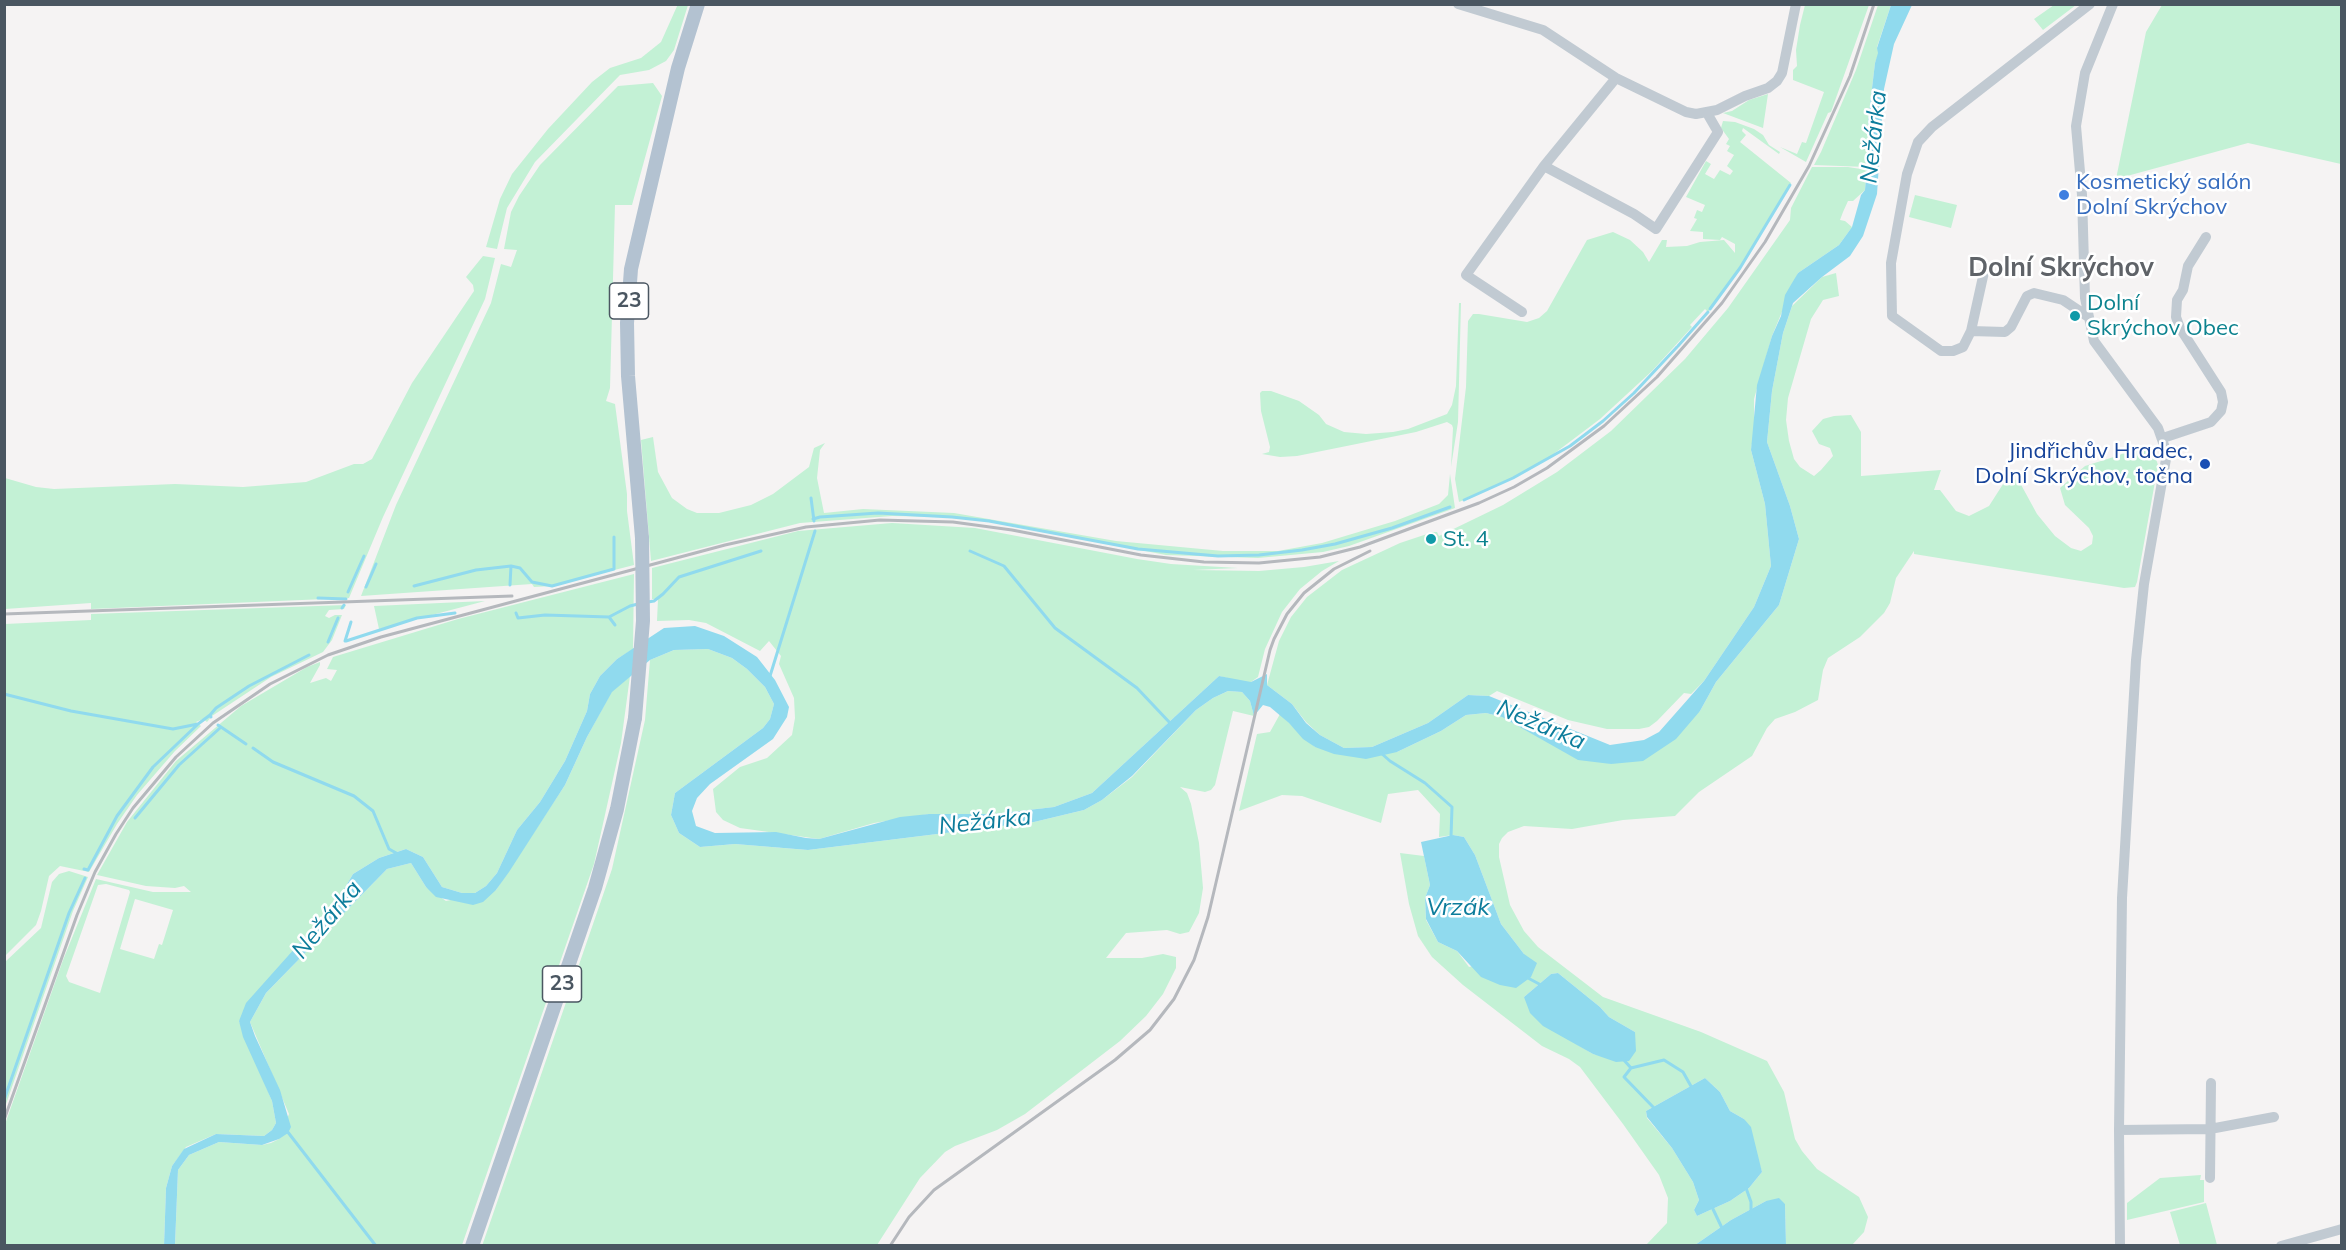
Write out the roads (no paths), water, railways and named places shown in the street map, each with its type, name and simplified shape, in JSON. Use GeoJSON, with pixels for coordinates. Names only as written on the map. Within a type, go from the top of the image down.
{"type":"FeatureCollection","features":[{"type":"Feature","properties":{"kind":"main road","name":"23"},"geometry":{"type":"LineString","coordinates":[[472,1245],[595,888],[617,809],[635,718],[643,621],[642,538],[628,376],[627,323],[631,269],[678,68],[698,4]]}},
{"type":"Feature","properties":{"kind":"street"},"geometry":{"type":"LineString","coordinates":[[1458,4],[1543,30],[1616,78],[1686,112],[1707,113],[1768,88],[1777,81],[1782,73],[1796,4]]}},
{"type":"Feature","properties":{"kind":"street"},"geometry":{"type":"LineString","coordinates":[[1984,272],[1971,331],[1963,347],[1953,351],[1941,351],[1892,316],[1891,263],[1911,156],[1918,142],[1932,127],[2090,4]]}},
{"type":"Feature","properties":{"kind":"street"},"geometry":{"type":"LineString","coordinates":[[2113,4],[2085,73],[2076,126],[2082,195],[2087,316],[2094,341],[2152,418],[2163,438],[2165,448],[2165,468],[2144,584],[2136,660],[2122,898],[2120,1245]]}},
{"type":"Feature","properties":{"kind":"street"},"geometry":{"type":"LineString","coordinates":[[1522,312],[1467,275],[1544,166],[1616,78]]}},
{"type":"Feature","properties":{"kind":"street"},"geometry":{"type":"LineString","coordinates":[[1544,166],[1634,214],[1656,229],[1718,132],[1707,113]]}},
{"type":"Feature","properties":{"kind":"street"},"geometry":{"type":"LineString","coordinates":[[2163,438],[2211,422],[2221,411],[2223,402],[2221,392],[2180,328],[2176,316],[2177,300],[2183,290],[2188,266],[2206,237]]}},
{"type":"Feature","properties":{"kind":"street"},"geometry":{"type":"LineString","coordinates":[[2070,303],[2085,286]]}},
{"type":"Feature","properties":{"kind":"street"},"geometry":{"type":"LineString","coordinates":[[1971,331],[2005,332],[2011,327],[2027,296],[2034,293],[2070,303],[2087,316]]}},
{"type":"Feature","properties":{"kind":"street"},"geometry":{"type":"LineString","coordinates":[[2210,1178],[2211,1083]]}},
{"type":"Feature","properties":{"kind":"street"},"geometry":{"type":"LineString","coordinates":[[2119,1130],[2210,1130],[2274,1117]]}},
{"type":"Feature","properties":{"kind":"street"},"geometry":{"type":"LineString","coordinates":[[2281,1245],[2342,1229]]}},
{"type":"Feature","properties":{"kind":"water","name":"Nežárka"},"geometry":{"type":"Polygon","coordinates":[[[1891,5],[1912,5],[1894,44],[1884,89],[1877,194],[1863,236],[1850,256],[1793,303],[1783,333],[1772,391],[1767,442],[1799,539],[1779,605],[1716,682],[1700,711],[1676,739],[1643,761],[1611,764],[1578,760],[1502,717],[1486,713],[1466,715],[1441,731],[1397,752],[1366,759],[1334,754],[1315,747],[1303,739],[1270,707],[1263,705],[1254,716],[1250,701],[1242,692],[1228,691],[1196,710],[1132,776],[1102,800],[1084,810],[1034,822],[808,850],[735,844],[700,847],[679,833],[671,815],[675,793],[763,728],[770,719],[774,704],[765,687],[732,658],[708,649],[674,650],[650,660],[612,692],[587,737],[565,785],[509,872],[496,890],[483,902],[473,905],[436,897],[426,887],[411,863],[387,869],[266,993],[250,1022],[280,1090],[291,1127],[288,1133],[279,1139],[262,1145],[219,1142],[189,1155],[178,1170],[175,1245],[164,1246],[166,1188],[172,1166],[184,1149],[216,1134],[264,1136],[272,1130],[276,1123],[272,1101],[243,1037],[239,1021],[246,1003],[337,901],[353,874],[379,858],[406,849],[423,857],[442,887],[462,893],[475,893],[486,886],[497,873],[517,830],[540,802],[565,761],[587,711],[590,694],[600,676],[617,659],[664,628],[695,626],[724,636],[757,657],[775,680],[789,707],[787,717],[773,739],[710,784],[697,798],[692,811],[696,826],[715,833],[776,832],[819,839],[900,817],[929,814],[994,814],[1054,807],[1092,793],[1219,676],[1251,682],[1267,674],[1267,685],[1292,704],[1306,723],[1320,735],[1344,748],[1372,747],[1428,723],[1468,695],[1489,696],[1610,745],[1644,740],[1659,732],[1704,681],[1754,607],[1771,566],[1765,504],[1751,450],[1757,385],[1772,336],[1781,316],[1785,295],[1798,273],[1839,245],[1852,227],[1861,195],[1865,190],[1869,144],[1868,122],[1877,48],[1891,5]]]}},
{"type":"Feature","properties":{"kind":"water","name":"Vrzák"},"geometry":{"type":"Polygon","coordinates":[[[1453,835],[1464,837],[1475,855],[1501,924],[1524,954],[1537,963],[1531,977],[1516,988],[1500,985],[1481,977],[1457,951],[1438,942],[1426,919],[1425,898],[1430,885],[1421,842],[1453,835]]]}},
{"type":"Feature","properties":{"kind":"water"},"geometry":{"type":"Polygon","coordinates":[[[1558,973],[1609,1017],[1635,1032],[1636,1051],[1629,1061],[1616,1062],[1593,1054],[1543,1026],[1530,1013],[1524,997],[1551,974],[1558,973]]]}},
{"type":"Feature","properties":{"kind":"water"},"geometry":{"type":"Polygon","coordinates":[[[1705,1078],[1720,1092],[1730,1111],[1744,1119],[1751,1127],[1762,1172],[1749,1188],[1730,1201],[1697,1216],[1694,1210],[1699,1200],[1693,1182],[1672,1148],[1647,1117],[1646,1111],[1705,1078]]]}},
{"type":"Feature","properties":{"kind":"water"},"geometry":{"type":"Polygon","coordinates":[[[1779,1198],[1785,1204],[1786,1245],[1695,1245],[1731,1220],[1766,1201],[1779,1198]]]}},
{"type":"Feature","properties":{"kind":"waterway"},"geometry":{"type":"LineString","coordinates":[[1710,309],[1740,268],[1790,185]]}},
{"type":"Feature","properties":{"kind":"waterway"},"geometry":{"type":"LineString","coordinates":[[1678,346],[1708,312]]}},
{"type":"Feature","properties":{"kind":"waterway"},"geometry":{"type":"LineString","coordinates":[[1464,500],[1513,478],[1570,446],[1634,393],[1677,347]]}},
{"type":"Feature","properties":{"kind":"waterway"},"geometry":{"type":"LineString","coordinates":[[811,498],[814,521]]}},
{"type":"Feature","properties":{"kind":"waterway"},"geometry":{"type":"LineString","coordinates":[[813,519],[878,513],[952,517],[989,521],[1138,549],[1218,556],[1259,555],[1335,544],[1392,528],[1450,507]]}},
{"type":"Feature","properties":{"kind":"waterway"},"geometry":{"type":"LineString","coordinates":[[770,676],[815,531]]}},
{"type":"Feature","properties":{"kind":"waterway"},"geometry":{"type":"LineString","coordinates":[[510,585],[511,566],[520,568],[532,582],[552,586],[614,569],[614,537]]}},
{"type":"Feature","properties":{"kind":"waterway"},"geometry":{"type":"LineString","coordinates":[[648,602],[654,601],[663,594],[679,577],[761,551]]}},
{"type":"Feature","properties":{"kind":"waterway"},"geometry":{"type":"LineString","coordinates":[[970,551],[1004,566],[1055,628],[1137,688],[1171,724]]}},
{"type":"Feature","properties":{"kind":"waterway"},"geometry":{"type":"LineString","coordinates":[[348,592],[364,556]]}},
{"type":"Feature","properties":{"kind":"waterway"},"geometry":{"type":"LineString","coordinates":[[366,587],[376,564]]}},
{"type":"Feature","properties":{"kind":"waterway"},"geometry":{"type":"LineString","coordinates":[[414,586],[476,570],[511,566]]}},
{"type":"Feature","properties":{"kind":"waterway"},"geometry":{"type":"LineString","coordinates":[[318,598],[346,599]]}},
{"type":"Feature","properties":{"kind":"waterway"},"geometry":{"type":"LineString","coordinates":[[609,617],[638,604]]}},
{"type":"Feature","properties":{"kind":"waterway"},"geometry":{"type":"LineString","coordinates":[[346,641],[417,618],[455,613]]}},
{"type":"Feature","properties":{"kind":"waterway"},"geometry":{"type":"LineString","coordinates":[[516,613],[518,618],[545,615],[609,617],[615,625]]}},
{"type":"Feature","properties":{"kind":"waterway"},"geometry":{"type":"LineString","coordinates":[[328,642],[338,618]]}},
{"type":"Feature","properties":{"kind":"waterway"},"geometry":{"type":"LineString","coordinates":[[345,641],[351,622]]}},
{"type":"Feature","properties":{"kind":"waterway"},"geometry":{"type":"LineString","coordinates":[[210,715],[216,708],[249,686],[309,655]]}},
{"type":"Feature","properties":{"kind":"waterway"},"geometry":{"type":"LineString","coordinates":[[4,694],[71,711],[173,729],[198,724],[210,715],[211,717]]}},
{"type":"Feature","properties":{"kind":"waterway"},"geometry":{"type":"LineString","coordinates":[[84,869],[88,870],[117,816],[153,767],[197,725]]}},
{"type":"Feature","properties":{"kind":"waterway"},"geometry":{"type":"LineString","coordinates":[[218,725],[246,744]]}},
{"type":"Feature","properties":{"kind":"waterway"},"geometry":{"type":"LineString","coordinates":[[135,818],[179,765],[220,728]]}},
{"type":"Feature","properties":{"kind":"waterway"},"geometry":{"type":"LineString","coordinates":[[253,748],[273,762],[354,796],[373,811],[389,849],[398,854]]}},
{"type":"Feature","properties":{"kind":"waterway"},"geometry":{"type":"LineString","coordinates":[[1381,753],[1425,783],[1452,807],[1451,837]]}},
{"type":"Feature","properties":{"kind":"waterway"},"geometry":{"type":"LineString","coordinates":[[4,1100],[69,913],[85,878]]}},
{"type":"Feature","properties":{"kind":"waterway"},"geometry":{"type":"LineString","coordinates":[[1528,978],[1541,985]]}},
{"type":"Feature","properties":{"kind":"waterway"},"geometry":{"type":"LineString","coordinates":[[1623,1059],[1631,1068],[1624,1077],[1655,1109]]}},
{"type":"Feature","properties":{"kind":"waterway"},"geometry":{"type":"LineString","coordinates":[[1631,1068],[1664,1060],[1683,1072],[1692,1088]]}},
{"type":"Feature","properties":{"kind":"waterway"},"geometry":{"type":"LineString","coordinates":[[287,1131],[376,1246]]}},
{"type":"Feature","properties":{"kind":"waterway"},"geometry":{"type":"LineString","coordinates":[[1746,1188],[1751,1202],[1751,1214]]}},
{"type":"Feature","properties":{"kind":"waterway"},"geometry":{"type":"LineString","coordinates":[[1712,1207],[1722,1228]]}},
{"type":"Feature","properties":{"kind":"railway"},"geometry":{"type":"LineString","coordinates":[[4,1120],[77,915],[95,872],[116,834],[133,808],[176,757],[213,723],[270,684],[328,655],[381,637],[725,545],[806,527],[880,520],[953,522],[1012,530],[1141,555],[1204,562],[1259,563],[1320,557],[1360,547],[1479,503],[1547,468],[1604,426],[1657,377],[1722,303],[1765,242],[1809,166],[1850,76],[1874,4]]}},
{"type":"Feature","properties":{"kind":"railway"},"geometry":{"type":"LineString","coordinates":[[890,1246],[909,1217],[934,1190],[1115,1060],[1150,1030],[1174,999],[1194,960],[1208,917],[1274,639],[1287,614],[1304,593],[1334,569],[1370,551]]}},
{"type":"Feature","properties":{"kind":"railway"},"geometry":{"type":"LineString","coordinates":[[4,614],[512,596]]}},
{"type":"Feature","properties":{"kind":"place","name":"Kosmetický salón Dolní Skrýchov"},"geometry":{"type":"Point","coordinates":[2064,195]}},
{"type":"Feature","properties":{"kind":"place","name":"Dolní Skrýchov Obec"},"geometry":{"type":"Point","coordinates":[2075,316]}},
{"type":"Feature","properties":{"kind":"place","name":"Jindřichův Hradec, Dolní Skrýchov, točna"},"geometry":{"type":"Point","coordinates":[2205,464]}},
{"type":"Feature","properties":{"kind":"place","name":"St. 4"},"geometry":{"type":"Point","coordinates":[1431,539]}},
{"type":"Feature","properties":{"kind":"district","name":"Dolní Skrýchov"},"geometry":{"type":"Point","coordinates":[2061,268]}}]}
